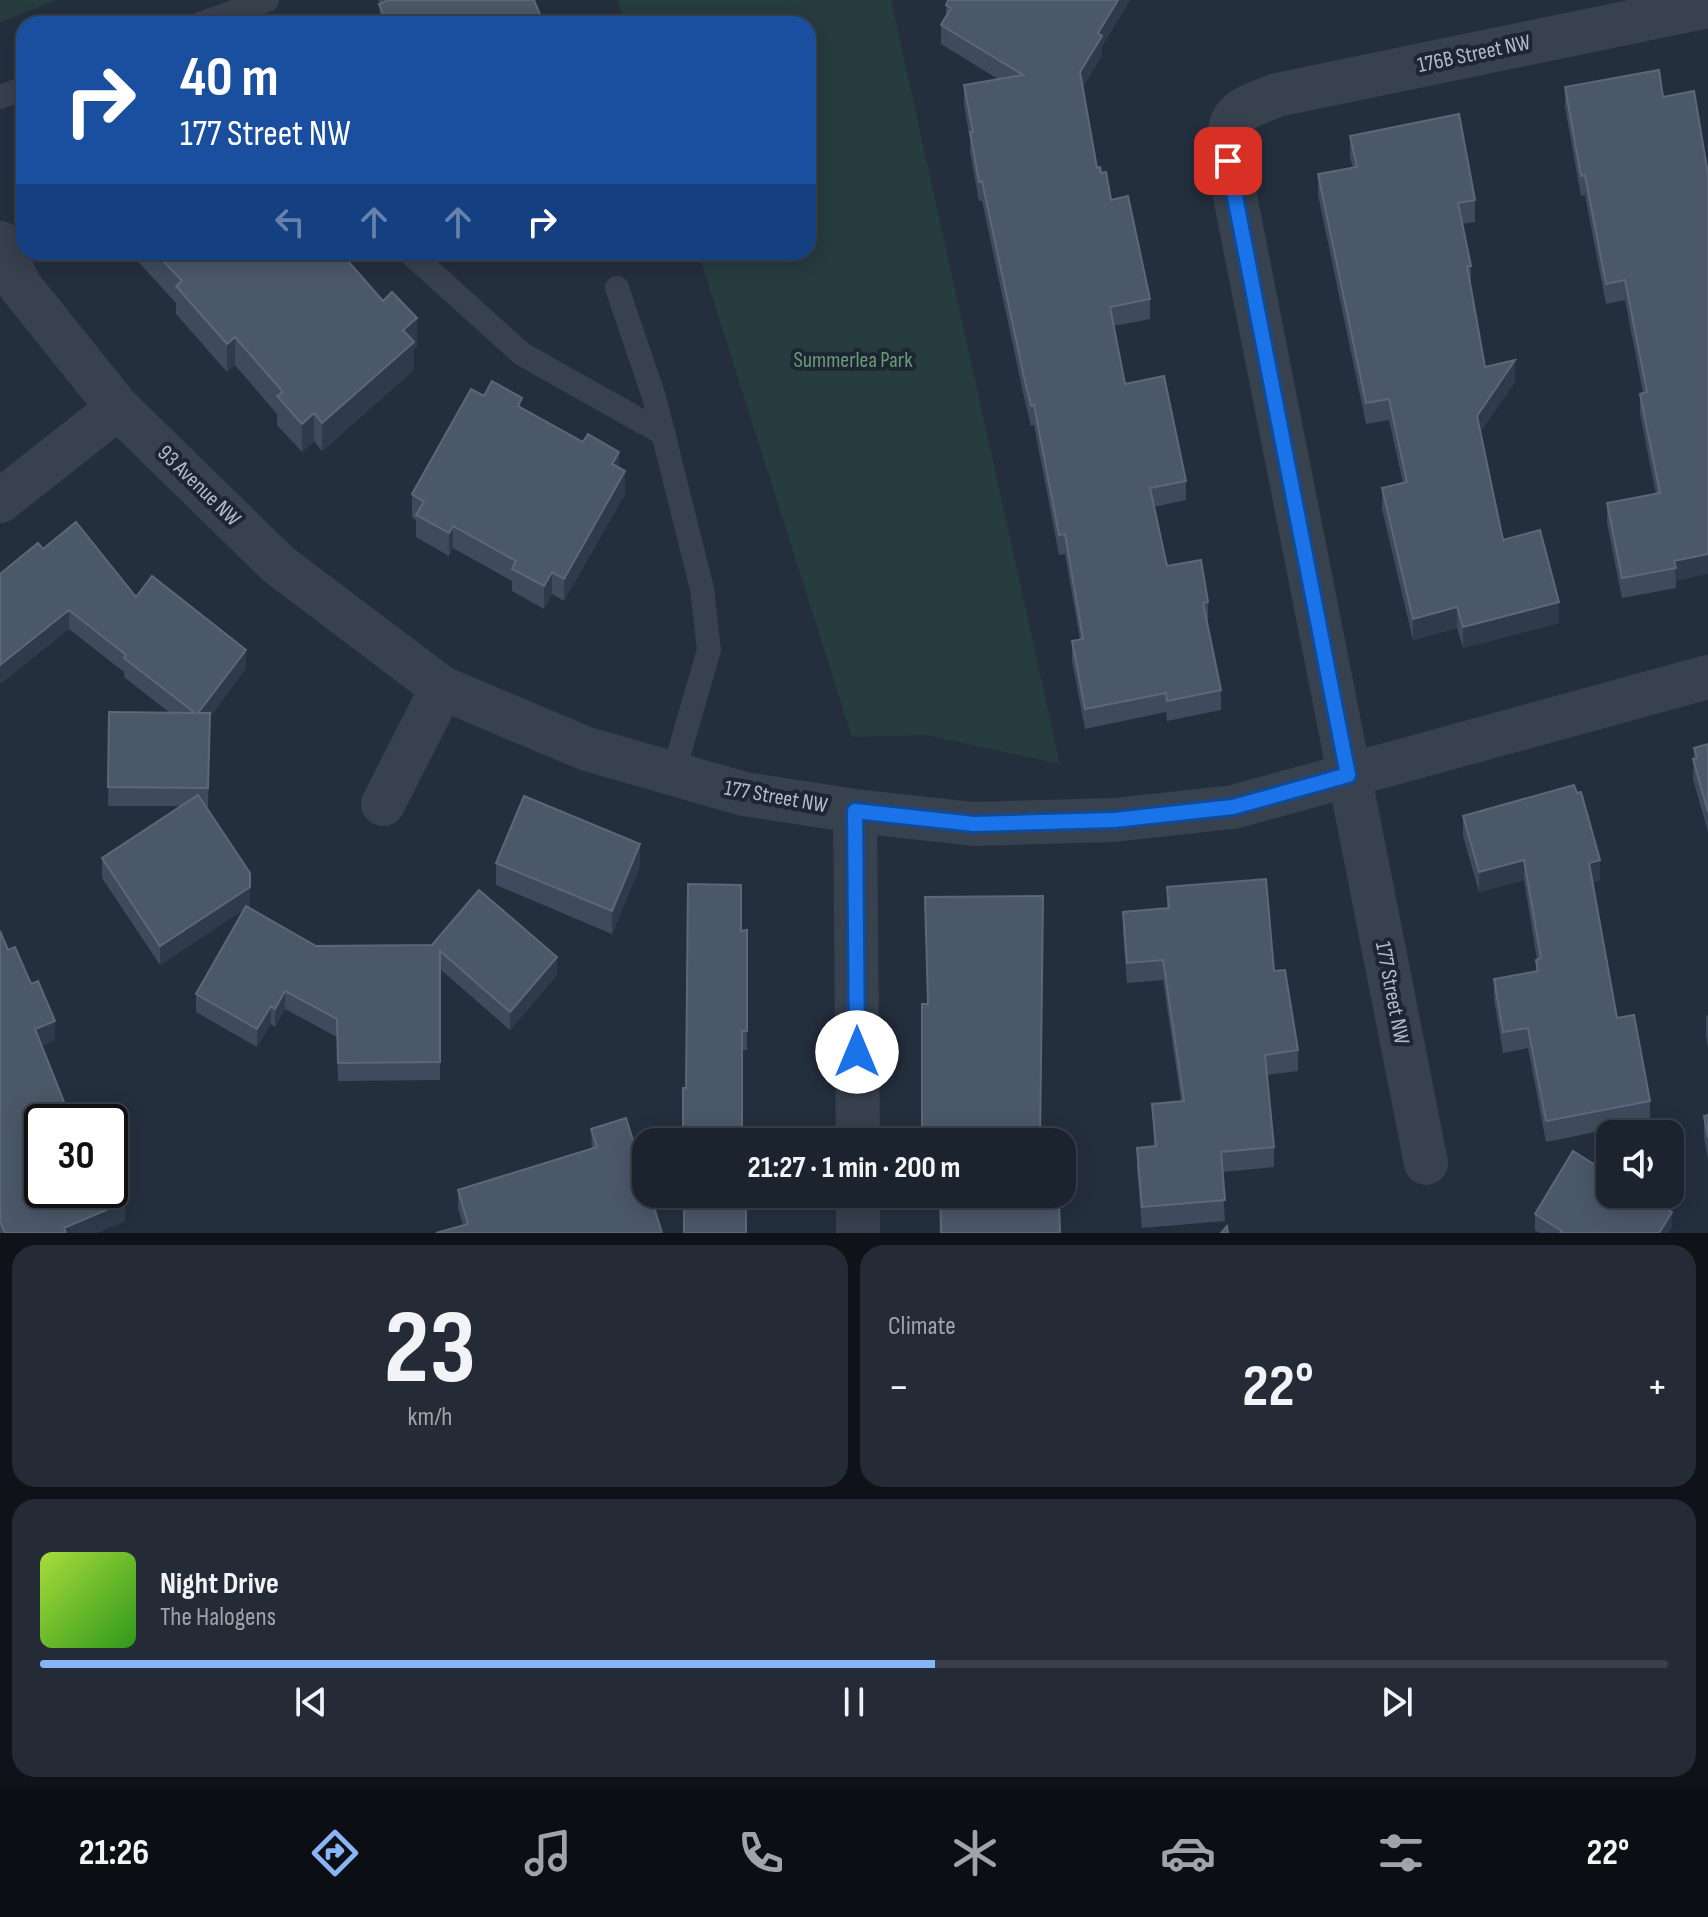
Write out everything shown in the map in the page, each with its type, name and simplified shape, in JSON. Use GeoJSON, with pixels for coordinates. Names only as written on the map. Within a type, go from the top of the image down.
{"type":"FeatureCollection","features":[{"type":"Feature","properties":{"kind":"street","name":"176B Street NW"},"geometry":{"type":"LineString","coordinates":[[1348,775],[1228,161],[1228,128],[1242,108],[1277,95],[1708,6]]}},
{"type":"Feature","properties":{"kind":"street","name":"93 Avenue NW"},"geometry":{"type":"LineString","coordinates":[[0,243],[20,286],[118,408],[279,565],[442,688]]}},
{"type":"Feature","properties":{"kind":"street"},"geometry":{"type":"LineString","coordinates":[[0,501],[118,408]]}},
{"type":"Feature","properties":{"kind":"street","name":"177 Street NW"},"geometry":{"type":"LineString","coordinates":[[442,688],[587,749],[744,794],[855,811],[974,824],[1114,820],[1233,807],[1708,677]]}},
{"type":"Feature","properties":{"kind":"street"},"geometry":{"type":"LineString","coordinates":[[383,804],[442,688]]}},
{"type":"Feature","properties":{"kind":"street","name":"177 Street NW"},"geometry":{"type":"LineString","coordinates":[[1348,775],[1426,1163]]}},
{"type":"Feature","properties":{"kind":"street"},"geometry":{"type":"LineString","coordinates":[[855,811],[858,1128]]}},
{"type":"Feature","properties":{"kind":"street"},"geometry":{"type":"LineString","coordinates":[[858,1208],[858,1233]]}},
{"type":"Feature","properties":{"kind":"lane"},"geometry":{"type":"LineString","coordinates":[[228,16],[267,0]]}},
{"type":"Feature","properties":{"kind":"lane"},"geometry":{"type":"LineString","coordinates":[[418,260],[522,354],[664,434]]}},
{"type":"Feature","properties":{"kind":"lane"},"geometry":{"type":"LineString","coordinates":[[617,288],[654,397],[702,589],[709,650],[673,774]]}},
{"type":"Feature","properties":{"kind":"green space"},"geometry":{"type":"Polygon","coordinates":[[[0,0],[57,0],[0,22],[0,0]]]}},
{"type":"Feature","properties":{"kind":"green space","name":"Summerlea Park"},"geometry":{"type":"Polygon","coordinates":[[[618,0],[891,0],[1060,764],[926,735],[852,737],[701,260],[816,260],[816,16],[623,16],[618,0]]]}},
{"type":"Feature","properties":{"kind":"building"},"geometry":{"type":"Polygon","coordinates":[[[389,0],[534,0],[541,16],[384,16],[379,4],[389,0]]]}},
{"type":"Feature","properties":{"kind":"building"},"geometry":{"type":"Polygon","coordinates":[[[948,0],[1118,0],[1098,33],[1102,36],[1080,72],[1097,168],[1100,167],[1101,173],[1106,172],[1111,200],[1128,196],[1150,299],[1110,307],[1125,384],[1164,376],[1186,481],[1150,488],[1167,566],[1201,560],[1208,602],[1203,603],[1221,690],[1167,701],[1166,693],[1085,709],[1072,641],[1083,639],[1065,534],[1059,535],[1034,405],[1031,406],[1024,377],[982,181],[979,182],[964,85],[1023,75],[941,25],[951,8],[946,5],[948,0]]]}},
{"type":"Feature","properties":{"kind":"building"},"geometry":{"type":"Polygon","coordinates":[[[1659,70],[1663,97],[1694,91],[1708,174],[1708,554],[1674,561],[1676,568],[1622,578],[1607,503],[1660,493],[1640,394],[1647,392],[1625,280],[1606,284],[1585,175],[1581,176],[1565,87],[1659,70]]]}},
{"type":"Feature","properties":{"kind":"building"},"geometry":{"type":"Polygon","coordinates":[[[1459,114],[1475,200],[1458,203],[1471,266],[1467,266],[1485,367],[1515,360],[1477,416],[1503,540],[1540,530],[1559,602],[1463,627],[1457,607],[1413,619],[1382,488],[1407,482],[1389,399],[1366,403],[1318,174],[1357,167],[1350,136],[1459,114]]]}},
{"type":"Feature","properties":{"kind":"building"},"geometry":{"type":"Polygon","coordinates":[[[162,260],[347,260],[383,301],[392,292],[417,318],[403,330],[414,342],[322,423],[314,413],[302,424],[277,396],[283,392],[235,337],[227,344],[176,286],[182,281],[162,260]]]}},
{"type":"Feature","properties":{"kind":"building"},"geometry":{"type":"Polygon","coordinates":[[[492,381],[522,398],[518,406],[583,442],[588,434],[619,452],[612,464],[625,471],[564,579],[552,572],[544,586],[512,569],[516,561],[453,526],[449,533],[416,515],[424,502],[412,494],[471,389],[484,396],[492,381]]]}},
{"type":"Feature","properties":{"kind":"building"},"geometry":{"type":"Polygon","coordinates":[[[76,522],[136,597],[152,576],[246,650],[198,713],[210,713],[208,788],[108,787],[109,712],[195,713],[69,610],[0,665],[0,574],[38,543],[43,549],[76,522]]]}},
{"type":"Feature","properties":{"kind":"building"},"geometry":{"type":"Polygon","coordinates":[[[1708,744],[1708,812],[1693,759],[1697,758],[1694,748],[1708,744]]]}},
{"type":"Feature","properties":{"kind":"building"},"geometry":{"type":"Polygon","coordinates":[[[1574,785],[1577,793],[1581,792],[1600,860],[1589,863],[1617,1018],[1634,1015],[1650,1101],[1546,1121],[1528,1028],[1503,1032],[1494,979],[1538,971],[1536,960],[1541,958],[1524,860],[1479,872],[1463,816],[1574,785]]]}},
{"type":"Feature","properties":{"kind":"building"},"geometry":{"type":"Polygon","coordinates":[[[198,795],[250,873],[250,887],[160,946],[102,858],[198,795]]]}},
{"type":"Feature","properties":{"kind":"building"},"geometry":{"type":"Polygon","coordinates":[[[524,796],[640,844],[612,911],[496,863],[524,796]]]}},
{"type":"Feature","properties":{"kind":"building"},"geometry":{"type":"Polygon","coordinates":[[[1266,879],[1274,971],[1285,970],[1298,1050],[1265,1055],[1274,1147],[1221,1152],[1225,1200],[1142,1207],[1137,1148],[1156,1146],[1152,1104],[1184,1101],[1163,960],[1127,963],[1123,912],[1169,908],[1167,887],[1266,879]]]}},
{"type":"Feature","properties":{"kind":"building"},"geometry":{"type":"Polygon","coordinates":[[[688,884],[741,885],[741,931],[747,930],[747,1031],[742,1031],[742,1128],[683,1128],[683,1088],[686,1088],[688,884]]]}},
{"type":"Feature","properties":{"kind":"building"},"geometry":{"type":"Polygon","coordinates":[[[479,890],[557,957],[510,1012],[440,951],[440,1062],[338,1063],[337,1019],[285,991],[275,1009],[271,1006],[257,1029],[196,994],[246,906],[316,946],[432,945],[479,890]]]}},
{"type":"Feature","properties":{"kind":"building"},"geometry":{"type":"Polygon","coordinates":[[[1043,896],[1040,1128],[922,1128],[922,1004],[928,1004],[925,897],[1043,896]]]}},
{"type":"Feature","properties":{"kind":"building"},"geometry":{"type":"Polygon","coordinates":[[[0,931],[8,950],[15,947],[31,984],[38,981],[55,1021],[35,1029],[65,1104],[24,1104],[24,1208],[111,1208],[64,1228],[66,1233],[5,1233],[0,1221],[0,931]]]}},
{"type":"Feature","properties":{"kind":"building"},"geometry":{"type":"Polygon","coordinates":[[[1708,1115],[1708,1138],[1704,1116],[1708,1115]]]}},
{"type":"Feature","properties":{"kind":"building"},"geometry":{"type":"Polygon","coordinates":[[[626,1118],[632,1137],[632,1208],[654,1208],[662,1233],[436,1233],[468,1224],[458,1190],[597,1147],[591,1129],[626,1118]]]}},
{"type":"Feature","properties":{"kind":"building"},"geometry":{"type":"Polygon","coordinates":[[[1573,1151],[1596,1165],[1596,1208],[1666,1208],[1672,1212],[1659,1233],[1560,1233],[1562,1231],[1535,1214],[1573,1151]]]}},
{"type":"Feature","properties":{"kind":"building"},"geometry":{"type":"Polygon","coordinates":[[[684,1208],[746,1208],[746,1233],[684,1233],[684,1208]]]}},
{"type":"Feature","properties":{"kind":"building"},"geometry":{"type":"Polygon","coordinates":[[[940,1208],[1059,1208],[1060,1233],[941,1233],[940,1208]]]}},
{"type":"Feature","properties":{"kind":"route"},"geometry":{"type":"LineString","coordinates":[[857,1052],[855,811],[974,824],[1114,820],[1233,807],[1348,775],[1228,161]]}}]}
